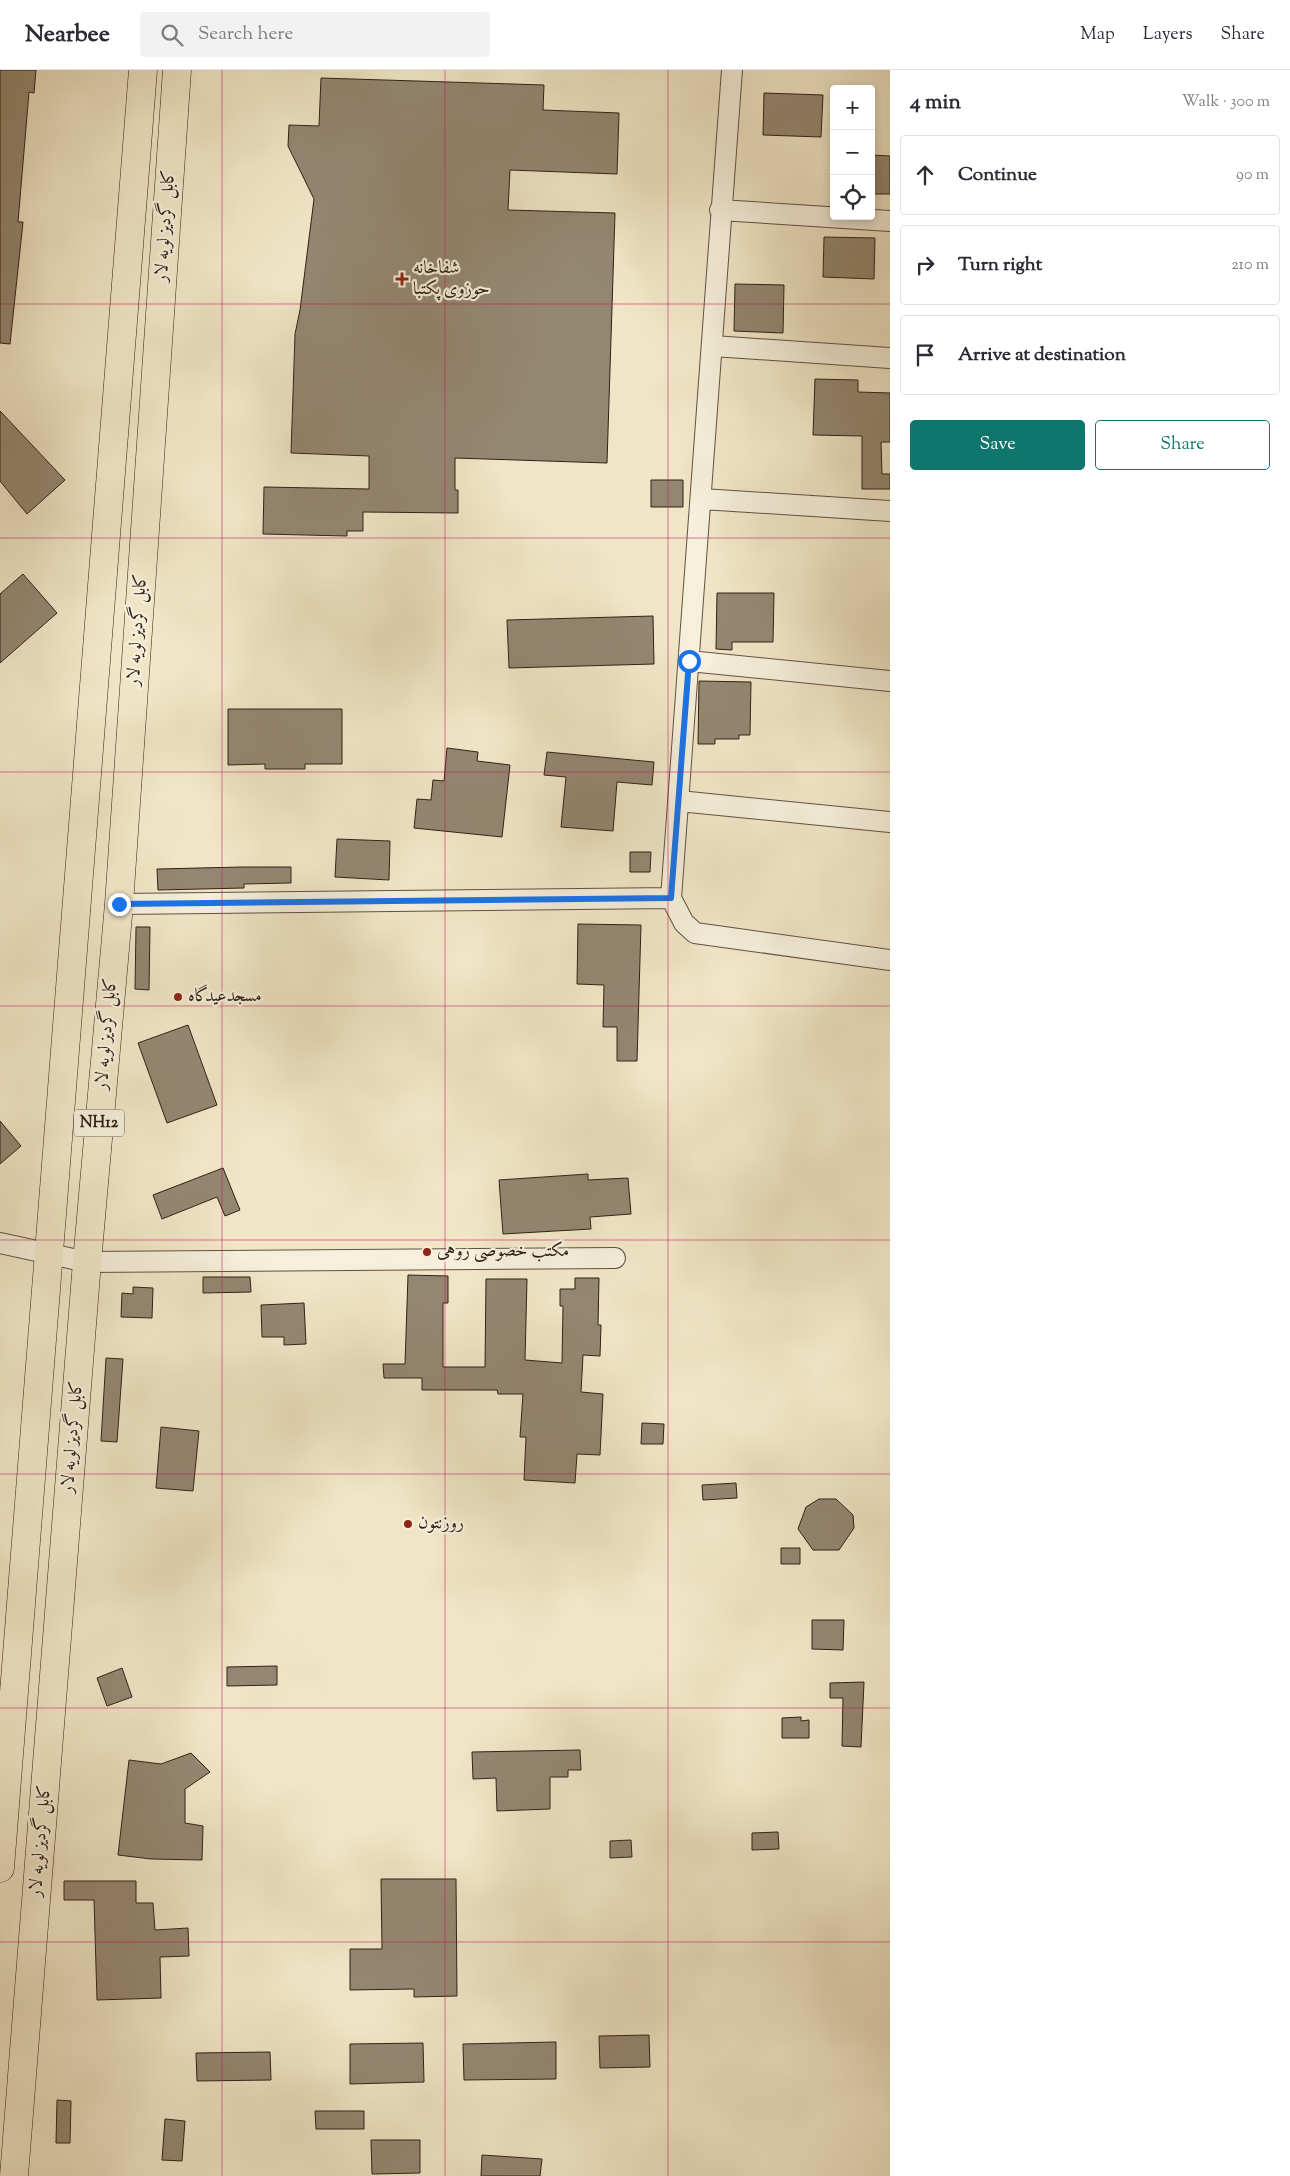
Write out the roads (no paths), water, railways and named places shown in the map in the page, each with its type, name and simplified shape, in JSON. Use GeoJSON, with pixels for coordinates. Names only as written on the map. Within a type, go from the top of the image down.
{"type":"FeatureCollection","features":[{"type":"Feature","properties":{"kind":"highway","name":"کابل گردیز لویه لار"},"geometry":{"type":"LineString","coordinates":[[0,1868],[143,70]]}},
{"type":"Feature","properties":{"kind":"highway","name":"کابل گردیز لویه لار"},"geometry":{"type":"LineString","coordinates":[[14,2176],[87,1262],[119,904],[177,70]]}},
{"type":"Feature","properties":{"kind":"street"},"geometry":{"type":"LineString","coordinates":[[732,70],[720,210],[713,346],[671,898],[684,923],[694,933],[890,960]]}},
{"type":"Feature","properties":{"kind":"street"},"geometry":{"type":"LineString","coordinates":[[720,210],[890,221]]}},
{"type":"Feature","properties":{"kind":"street"},"geometry":{"type":"LineString","coordinates":[[713,346],[890,358]]}},
{"type":"Feature","properties":{"kind":"street"},"geometry":{"type":"LineString","coordinates":[[702,499],[890,511]]}},
{"type":"Feature","properties":{"kind":"street"},"geometry":{"type":"LineString","coordinates":[[689,661],[890,681]]}},
{"type":"Feature","properties":{"kind":"street"},"geometry":{"type":"LineString","coordinates":[[679,802],[890,822]]}},
{"type":"Feature","properties":{"kind":"street"},"geometry":{"type":"LineString","coordinates":[[119,904],[671,898]]}},
{"type":"Feature","properties":{"kind":"street"},"geometry":{"type":"LineString","coordinates":[[0,1243],[87,1262],[615,1258]]}},
{"type":"Feature","properties":{"kind":"place","name":"شفاخانه حوزوی پکتبا"},"geometry":{"type":"Point","coordinates":[402,279]}},
{"type":"Feature","properties":{"kind":"place","name":"مسجدعیدگاه"},"geometry":{"type":"Point","coordinates":[178,997]}},
{"type":"Feature","properties":{"kind":"place","name":"مکتب خصوصی روهی"},"geometry":{"type":"Point","coordinates":[427,1252]}},
{"type":"Feature","properties":{"kind":"place","name":"روزنتون"},"geometry":{"type":"Point","coordinates":[408,1524]}}]}
